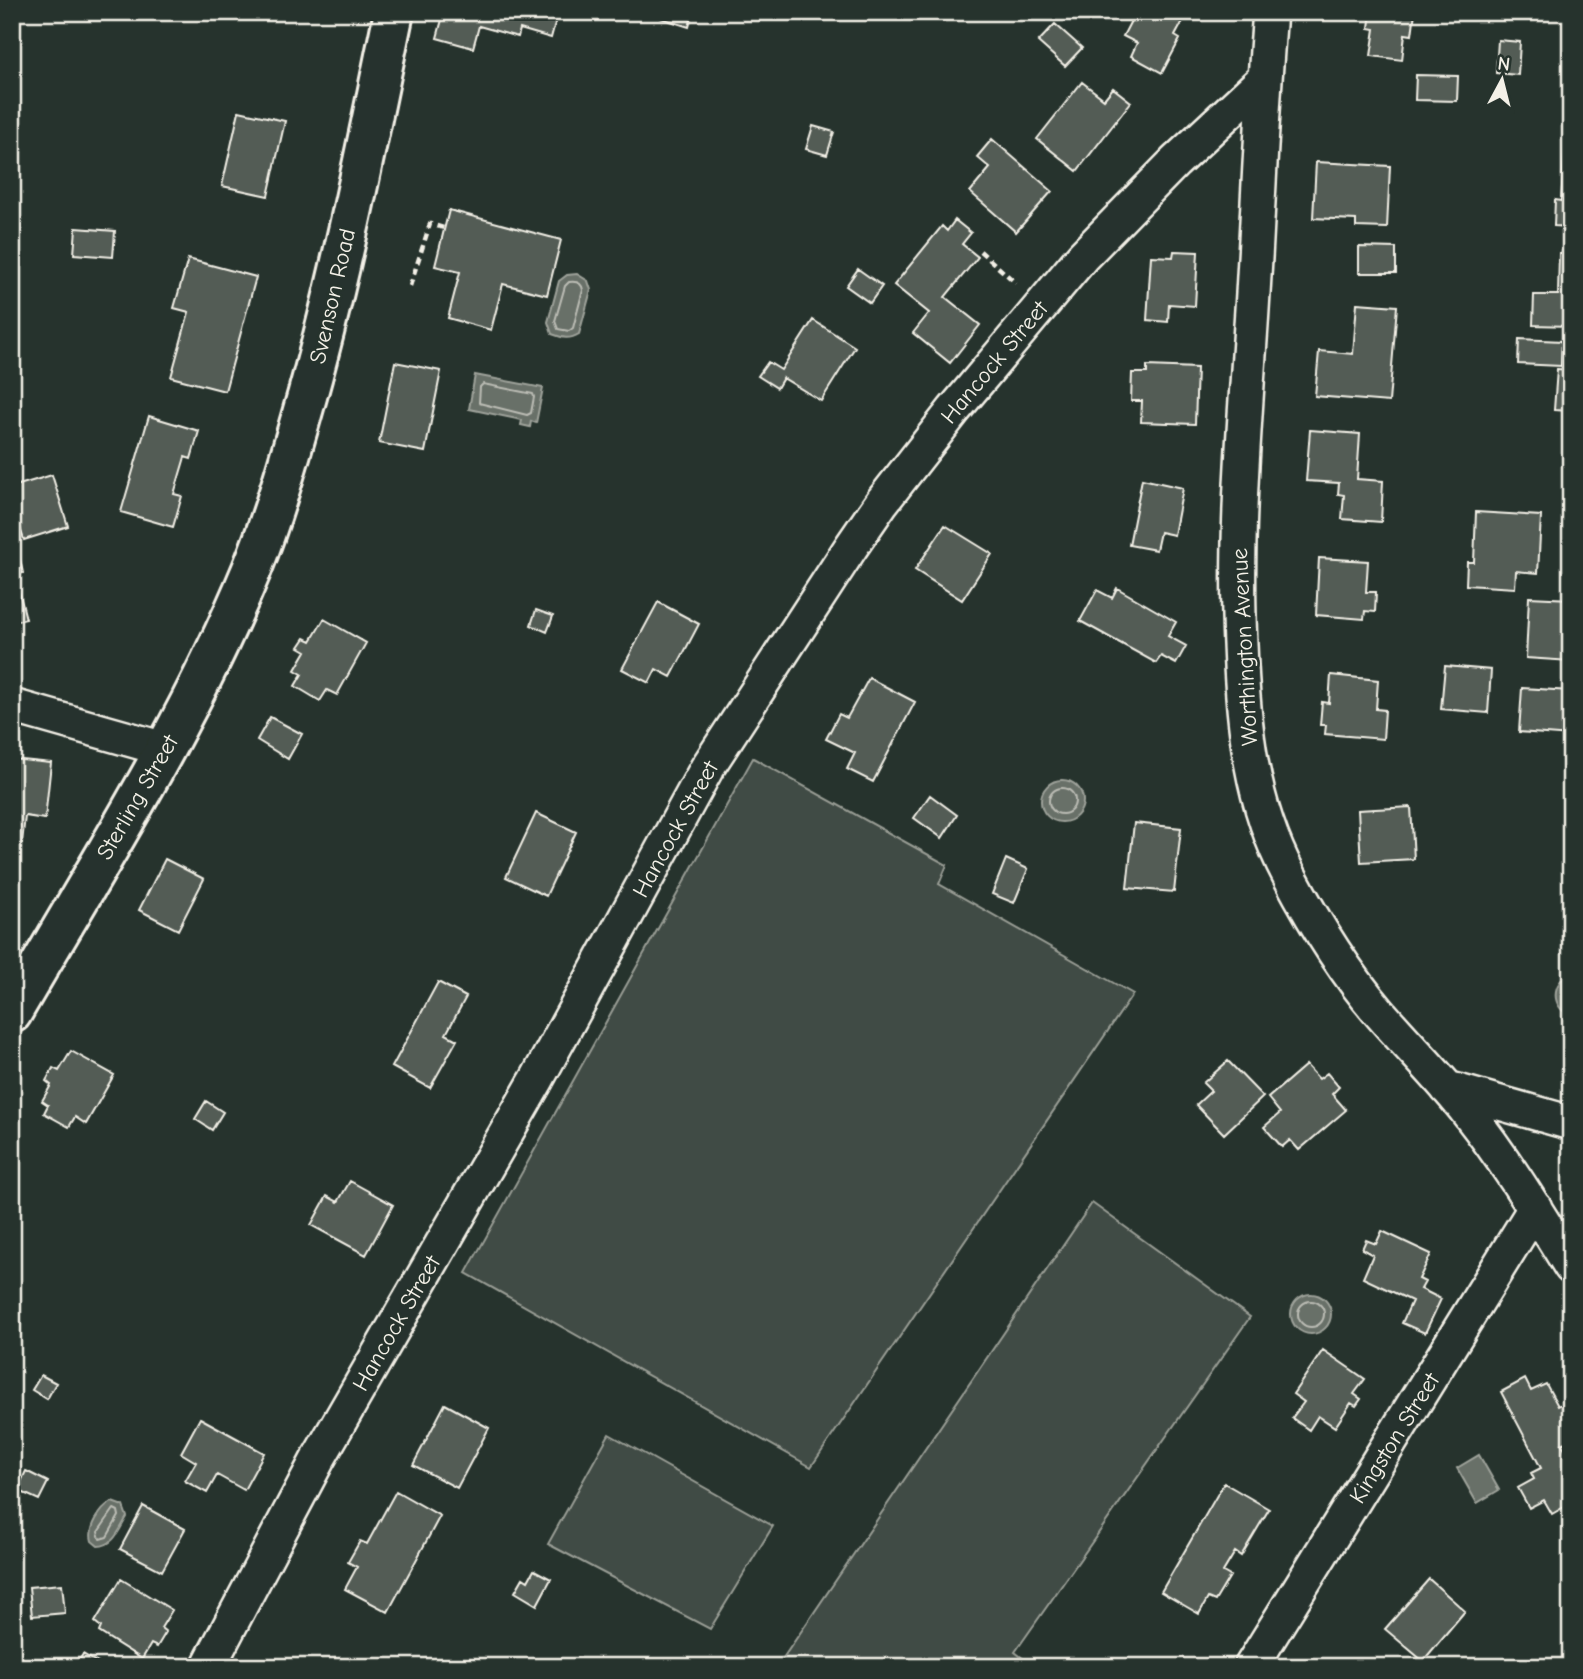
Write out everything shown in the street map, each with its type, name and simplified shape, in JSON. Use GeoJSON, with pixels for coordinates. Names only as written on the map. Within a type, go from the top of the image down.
{"type":"FeatureCollection","features":[{"type":"Feature","properties":{"kind":"street","name":"Svenson Road"},"geometry":{"type":"LineString","coordinates":[[249,575],[282,483],[312,380],[355,197],[394,12]]}},
{"type":"Feature","properties":{"kind":"street","name":"Worthington Avenue"},"geometry":{"type":"LineString","coordinates":[[1270,12],[1239,495],[1238,612],[1242,698],[1250,768],[1260,803],[1287,871],[1327,943],[1378,1011],[1447,1088],[1497,1152],[1571,1266]]}},
{"type":"Feature","properties":{"kind":"street","name":"Hancock Street"},"geometry":{"type":"LineString","coordinates":[[208,1667],[318,1459],[536,1081],[707,768],[851,547],[917,456],[1075,265],[1175,162],[1264,79]]}},
{"type":"Feature","properties":{"kind":"street","name":"Sterling Street"},"geometry":{"type":"LineString","coordinates":[[12,1013],[164,750],[224,635],[249,575]]}},
{"type":"Feature","properties":{"kind":"street"},"geometry":{"type":"LineString","coordinates":[[12,706],[164,750]]}},
{"type":"Feature","properties":{"kind":"street"},"geometry":{"type":"LineString","coordinates":[[1447,1088],[1571,1123]]}},
{"type":"Feature","properties":{"kind":"street","name":"Kingston Street"},"geometry":{"type":"LineString","coordinates":[[1251,1667],[1535,1208]]}},
{"type":"Feature","properties":{"kind":"path"},"geometry":{"type":"LineString","coordinates":[[410,286],[430,223],[444,228]]}},
{"type":"Feature","properties":{"kind":"path"},"geometry":{"type":"LineString","coordinates":[[980,251],[1017,284],[1022,279]]}},
{"type":"Feature","properties":{"kind":"shaded area"},"geometry":{"type":"Polygon","coordinates":[[[753,758],[947,865],[939,884],[1133,994],[811,1467],[466,1273],[753,758]]]}},
{"type":"Feature","properties":{"kind":"shaded area"},"geometry":{"type":"Polygon","coordinates":[[[1092,1203],[1250,1317],[1015,1652],[1034,1667],[777,1667],[1092,1203]]]}},
{"type":"Feature","properties":{"kind":"shaded area"},"geometry":{"type":"Polygon","coordinates":[[[609,1434],[773,1526],[710,1629],[548,1544],[609,1434]]]}},
{"type":"Feature","properties":{"kind":"water"},"geometry":{"type":"Polygon","coordinates":[[[577,274],[588,281],[591,290],[579,334],[566,338],[552,334],[548,322],[559,281],[567,275],[577,274]]]}},
{"type":"Feature","properties":{"kind":"water"},"geometry":{"type":"Polygon","coordinates":[[[475,375],[543,388],[536,423],[531,421],[530,427],[521,425],[522,420],[469,409],[475,375]]]}},
{"type":"Feature","properties":{"kind":"water"},"geometry":{"type":"Polygon","coordinates":[[[1062,780],[1077,786],[1083,801],[1077,816],[1062,822],[1047,816],[1041,801],[1047,786],[1062,780]]]}},
{"type":"Feature","properties":{"kind":"water"},"geometry":{"type":"Polygon","coordinates":[[[1571,973],[1571,1016],[1559,1007],[1556,994],[1560,982],[1571,973]]]}},
{"type":"Feature","properties":{"kind":"water"},"geometry":{"type":"Polygon","coordinates":[[[1311,1294],[1319,1295],[1325,1300],[1330,1306],[1330,1322],[1325,1328],[1319,1333],[1311,1334],[1303,1333],[1297,1328],[1292,1322],[1291,1314],[1292,1306],[1297,1300],[1303,1295],[1311,1294]]]}},
{"type":"Feature","properties":{"kind":"water"},"geometry":{"type":"Polygon","coordinates":[[[1479,1455],[1499,1490],[1477,1503],[1457,1468],[1479,1455]]]}},
{"type":"Feature","properties":{"kind":"water"},"geometry":{"type":"Polygon","coordinates":[[[112,1502],[123,1506],[127,1517],[112,1540],[98,1546],[92,1541],[93,1525],[99,1514],[112,1502]]]}},
{"type":"Feature","properties":{"kind":"building"},"geometry":{"type":"Polygon","coordinates":[[[444,12],[558,12],[551,38],[520,29],[518,37],[479,26],[473,48],[437,38],[444,12]]]}},
{"type":"Feature","properties":{"kind":"building"},"geometry":{"type":"Polygon","coordinates":[[[663,12],[693,12],[689,27],[661,18],[663,12]]]}},
{"type":"Feature","properties":{"kind":"building"},"geometry":{"type":"Polygon","coordinates":[[[1127,12],[1188,12],[1175,36],[1180,39],[1162,73],[1131,56],[1137,43],[1123,36],[1134,15],[1127,12]]]}},
{"type":"Feature","properties":{"kind":"building"},"geometry":{"type":"Polygon","coordinates":[[[1371,12],[1415,12],[1412,35],[1405,34],[1402,60],[1371,56],[1375,29],[1369,28],[1371,12]]]}},
{"type":"Feature","properties":{"kind":"building"},"geometry":{"type":"Polygon","coordinates":[[[1055,24],[1082,48],[1065,66],[1038,42],[1055,24]]]}},
{"type":"Feature","properties":{"kind":"building"},"geometry":{"type":"Polygon","coordinates":[[[1498,40],[1520,42],[1518,75],[1496,73],[1498,40]]]}},
{"type":"Feature","properties":{"kind":"building"},"geometry":{"type":"Polygon","coordinates":[[[1416,75],[1458,76],[1457,101],[1415,100],[1416,75]]]}},
{"type":"Feature","properties":{"kind":"building"},"geometry":{"type":"Polygon","coordinates":[[[1082,82],[1104,99],[1113,88],[1131,102],[1077,171],[1037,139],[1082,82]]]}},
{"type":"Feature","properties":{"kind":"building"},"geometry":{"type":"Polygon","coordinates":[[[1567,110],[1571,111],[1571,227],[1554,226],[1555,200],[1561,201],[1567,110]]]}},
{"type":"Feature","properties":{"kind":"building"},"geometry":{"type":"Polygon","coordinates":[[[239,111],[285,121],[268,196],[222,186],[239,111]]]}},
{"type":"Feature","properties":{"kind":"building"},"geometry":{"type":"Polygon","coordinates":[[[813,126],[834,132],[827,155],[806,149],[813,126]]]}},
{"type":"Feature","properties":{"kind":"building"},"geometry":{"type":"Polygon","coordinates":[[[992,139],[1052,191],[1016,232],[970,192],[990,168],[977,157],[992,139]]]}},
{"type":"Feature","properties":{"kind":"building"},"geometry":{"type":"Polygon","coordinates":[[[1316,162],[1390,166],[1387,228],[1356,227],[1356,220],[1313,218],[1316,162]]]}},
{"type":"Feature","properties":{"kind":"building"},"geometry":{"type":"Polygon","coordinates":[[[449,210],[561,240],[547,295],[503,284],[491,330],[448,318],[460,272],[435,266],[449,210]]]}},
{"type":"Feature","properties":{"kind":"building"},"geometry":{"type":"Polygon","coordinates":[[[955,220],[971,233],[962,244],[978,257],[945,297],[980,325],[950,363],[913,333],[929,313],[894,285],[942,226],[947,231],[955,220]]]}},
{"type":"Feature","properties":{"kind":"building"},"geometry":{"type":"Polygon","coordinates":[[[76,228],[115,231],[113,257],[74,254],[76,228]]]}},
{"type":"Feature","properties":{"kind":"building"},"geometry":{"type":"Polygon","coordinates":[[[1359,247],[1396,248],[1396,273],[1359,273],[1359,247]]]}},
{"type":"Feature","properties":{"kind":"building"},"geometry":{"type":"Polygon","coordinates":[[[1174,251],[1198,252],[1195,306],[1169,304],[1168,322],[1147,320],[1151,256],[1173,257],[1174,251]]]}},
{"type":"Feature","properties":{"kind":"building"},"geometry":{"type":"Polygon","coordinates":[[[1559,253],[1571,253],[1571,326],[1533,325],[1534,295],[1558,295],[1559,253]]]}},
{"type":"Feature","properties":{"kind":"building"},"geometry":{"type":"Polygon","coordinates":[[[188,259],[256,277],[225,391],[171,377],[189,312],[174,308],[188,259]]]}},
{"type":"Feature","properties":{"kind":"building"},"geometry":{"type":"Polygon","coordinates":[[[858,269],[882,286],[870,303],[846,286],[858,269]]]}},
{"type":"Feature","properties":{"kind":"building"},"geometry":{"type":"Polygon","coordinates":[[[1357,303],[1397,306],[1389,402],[1315,396],[1319,351],[1353,354],[1357,303]]]}},
{"type":"Feature","properties":{"kind":"building"},"geometry":{"type":"Polygon","coordinates":[[[813,320],[855,347],[821,401],[783,378],[777,388],[758,376],[768,362],[781,370],[813,320]]]}},
{"type":"Feature","properties":{"kind":"building"},"geometry":{"type":"Polygon","coordinates":[[[1519,339],[1562,341],[1561,366],[1518,364],[1519,339]]]}},
{"type":"Feature","properties":{"kind":"building"},"geometry":{"type":"Polygon","coordinates":[[[395,362],[441,371],[425,452],[379,443],[395,362]]]}},
{"type":"Feature","properties":{"kind":"building"},"geometry":{"type":"Polygon","coordinates":[[[1147,366],[1197,368],[1195,424],[1141,422],[1142,401],[1131,401],[1132,373],[1147,373],[1147,366]]]}},
{"type":"Feature","properties":{"kind":"building"},"geometry":{"type":"Polygon","coordinates":[[[1557,369],[1571,370],[1571,411],[1554,410],[1557,369]]]}},
{"type":"Feature","properties":{"kind":"building"},"geometry":{"type":"Polygon","coordinates":[[[149,416],[199,431],[191,459],[185,457],[174,494],[182,496],[173,527],[121,512],[149,416]]]}},
{"type":"Feature","properties":{"kind":"building"},"geometry":{"type":"Polygon","coordinates":[[[1310,430],[1360,434],[1357,479],[1383,481],[1381,522],[1342,519],[1344,495],[1338,494],[1339,483],[1306,481],[1310,430]]]}},
{"type":"Feature","properties":{"kind":"building"},"geometry":{"type":"Polygon","coordinates":[[[52,475],[68,526],[24,540],[12,503],[12,487],[52,475]]]}},
{"type":"Feature","properties":{"kind":"building"},"geometry":{"type":"Polygon","coordinates":[[[1142,479],[1183,488],[1174,535],[1160,532],[1156,550],[1129,545],[1142,479]]]}},
{"type":"Feature","properties":{"kind":"building"},"geometry":{"type":"Polygon","coordinates":[[[1476,512],[1541,516],[1538,573],[1516,571],[1515,588],[1466,585],[1467,562],[1474,562],[1476,512]]]}},
{"type":"Feature","properties":{"kind":"building"},"geometry":{"type":"Polygon","coordinates":[[[945,525],[992,554],[962,600],[915,570],[945,525]]]}},
{"type":"Feature","properties":{"kind":"building"},"geometry":{"type":"Polygon","coordinates":[[[17,547],[23,573],[15,575],[26,619],[12,622],[12,548],[17,547]]]}},
{"type":"Feature","properties":{"kind":"building"},"geometry":{"type":"Polygon","coordinates":[[[1319,558],[1368,561],[1366,592],[1376,592],[1375,612],[1365,611],[1364,619],[1316,615],[1319,558]]]}},
{"type":"Feature","properties":{"kind":"building"},"geometry":{"type":"Polygon","coordinates":[[[1117,588],[1176,622],[1168,636],[1186,646],[1176,664],[1161,656],[1156,663],[1080,621],[1097,590],[1112,598],[1117,588]]]}},
{"type":"Feature","properties":{"kind":"building"},"geometry":{"type":"Polygon","coordinates":[[[1529,597],[1571,599],[1571,661],[1526,658],[1529,597]]]}},
{"type":"Feature","properties":{"kind":"building"},"geometry":{"type":"Polygon","coordinates":[[[658,602],[699,624],[671,677],[656,669],[649,683],[622,669],[658,602]]]}},
{"type":"Feature","properties":{"kind":"building"},"geometry":{"type":"Polygon","coordinates":[[[536,610],[553,616],[547,632],[531,625],[536,610]]]}},
{"type":"Feature","properties":{"kind":"building"},"geometry":{"type":"Polygon","coordinates":[[[324,619],[366,643],[337,695],[327,690],[320,701],[295,686],[302,674],[295,670],[306,651],[299,647],[305,638],[311,641],[324,619]]]}},
{"type":"Feature","properties":{"kind":"building"},"geometry":{"type":"Polygon","coordinates":[[[1445,666],[1491,670],[1488,713],[1441,709],[1445,666]]]}},
{"type":"Feature","properties":{"kind":"building"},"geometry":{"type":"Polygon","coordinates":[[[1331,675],[1378,680],[1376,709],[1385,710],[1383,739],[1325,734],[1326,725],[1320,725],[1322,702],[1329,703],[1331,675]]]}},
{"type":"Feature","properties":{"kind":"building"},"geometry":{"type":"Polygon","coordinates":[[[869,678],[915,702],[873,782],[847,769],[855,753],[826,739],[839,714],[847,718],[869,678]]]}},
{"type":"Feature","properties":{"kind":"building"},"geometry":{"type":"Polygon","coordinates":[[[1522,688],[1571,691],[1571,736],[1519,732],[1522,688]]]}},
{"type":"Feature","properties":{"kind":"building"},"geometry":{"type":"Polygon","coordinates":[[[270,717],[302,734],[288,759],[257,740],[270,717]]]}},
{"type":"Feature","properties":{"kind":"building"},"geometry":{"type":"Polygon","coordinates":[[[12,759],[51,763],[45,819],[25,816],[22,843],[12,842],[12,759]]]}},
{"type":"Feature","properties":{"kind":"building"},"geometry":{"type":"Polygon","coordinates":[[[930,795],[957,815],[942,838],[914,818],[930,795]]]}},
{"type":"Feature","properties":{"kind":"building"},"geometry":{"type":"Polygon","coordinates":[[[1411,807],[1414,859],[1361,862],[1358,810],[1411,807]]]}},
{"type":"Feature","properties":{"kind":"building"},"geometry":{"type":"Polygon","coordinates":[[[536,813],[576,832],[546,896],[506,877],[536,813]]]}},
{"type":"Feature","properties":{"kind":"building"},"geometry":{"type":"Polygon","coordinates":[[[1134,823],[1181,828],[1174,892],[1127,888],[1134,823]]]}},
{"type":"Feature","properties":{"kind":"building"},"geometry":{"type":"Polygon","coordinates":[[[165,859],[204,879],[178,930],[139,910],[165,859]]]}},
{"type":"Feature","properties":{"kind":"building"},"geometry":{"type":"Polygon","coordinates":[[[1006,859],[1028,869],[1014,903],[992,894],[1006,859]]]}},
{"type":"Feature","properties":{"kind":"building"},"geometry":{"type":"Polygon","coordinates":[[[438,982],[466,997],[446,1034],[457,1040],[430,1088],[392,1067],[438,982]]]}},
{"type":"Feature","properties":{"kind":"building"},"geometry":{"type":"Polygon","coordinates":[[[71,1051],[114,1075],[86,1124],[75,1117],[69,1127],[44,1113],[48,1105],[42,1101],[51,1085],[46,1081],[53,1068],[59,1071],[71,1051]]]}},
{"type":"Feature","properties":{"kind":"building"},"geometry":{"type":"Polygon","coordinates":[[[1228,1061],[1263,1097],[1224,1134],[1196,1105],[1211,1091],[1203,1083],[1228,1061]]]}},
{"type":"Feature","properties":{"kind":"building"},"geometry":{"type":"Polygon","coordinates":[[[1306,1065],[1319,1079],[1327,1073],[1339,1087],[1332,1094],[1346,1110],[1299,1150],[1290,1140],[1282,1147],[1264,1127],[1280,1113],[1268,1098],[1306,1065]]]}},
{"type":"Feature","properties":{"kind":"building"},"geometry":{"type":"Polygon","coordinates":[[[206,1101],[223,1112],[212,1130],[195,1119],[206,1101]]]}},
{"type":"Feature","properties":{"kind":"building"},"geometry":{"type":"Polygon","coordinates":[[[350,1181],[393,1205],[366,1255],[311,1225],[327,1196],[338,1202],[350,1181]]]}},
{"type":"Feature","properties":{"kind":"building"},"geometry":{"type":"Polygon","coordinates":[[[1382,1231],[1431,1254],[1419,1279],[1425,1282],[1421,1289],[1441,1299],[1425,1333],[1402,1323],[1412,1301],[1363,1278],[1373,1255],[1362,1249],[1366,1240],[1376,1244],[1382,1231]]]}},
{"type":"Feature","properties":{"kind":"building"},"geometry":{"type":"Polygon","coordinates":[[[1323,1350],[1365,1379],[1354,1394],[1361,1399],[1356,1406],[1351,1403],[1335,1427],[1318,1416],[1309,1430],[1292,1418],[1304,1402],[1293,1394],[1323,1350]]]}},
{"type":"Feature","properties":{"kind":"building"},"geometry":{"type":"Polygon","coordinates":[[[41,1375],[56,1383],[47,1399],[32,1390],[41,1375]]]}},
{"type":"Feature","properties":{"kind":"building"},"geometry":{"type":"Polygon","coordinates":[[[1525,1379],[1531,1391],[1546,1384],[1558,1406],[1566,1402],[1571,1411],[1571,1439],[1562,1444],[1571,1462],[1571,1503],[1552,1514],[1544,1500],[1529,1508],[1518,1488],[1534,1479],[1531,1473],[1541,1468],[1501,1392],[1525,1379]]]}},
{"type":"Feature","properties":{"kind":"building"},"geometry":{"type":"Polygon","coordinates":[[[445,1404],[489,1428],[457,1488],[413,1465],[445,1404]]]}},
{"type":"Feature","properties":{"kind":"building"},"geometry":{"type":"Polygon","coordinates":[[[200,1418],[264,1453],[244,1490],[217,1475],[207,1493],[185,1481],[196,1462],[181,1453],[200,1418]]]}},
{"type":"Feature","properties":{"kind":"building"},"geometry":{"type":"Polygon","coordinates":[[[26,1471],[48,1482],[39,1500],[17,1490],[26,1471]]]}},
{"type":"Feature","properties":{"kind":"building"},"geometry":{"type":"Polygon","coordinates":[[[1224,1483],[1269,1509],[1241,1556],[1235,1552],[1223,1572],[1230,1576],[1215,1601],[1208,1598],[1199,1614],[1161,1592],[1224,1483]]]}},
{"type":"Feature","properties":{"kind":"building"},"geometry":{"type":"Polygon","coordinates":[[[396,1491],[440,1516],[388,1612],[345,1589],[357,1567],[348,1562],[360,1541],[367,1544],[396,1491]]]}},
{"type":"Feature","properties":{"kind":"building"},"geometry":{"type":"Polygon","coordinates":[[[143,1506],[185,1529],[162,1571],[120,1549],[143,1506]]]}},
{"type":"Feature","properties":{"kind":"building"},"geometry":{"type":"Polygon","coordinates":[[[534,1570],[551,1579],[537,1605],[515,1592],[523,1578],[528,1581],[534,1570]]]}},
{"type":"Feature","properties":{"kind":"building"},"geometry":{"type":"Polygon","coordinates":[[[121,1579],[172,1610],[161,1628],[166,1632],[157,1647],[151,1644],[142,1659],[99,1632],[101,1627],[95,1622],[121,1579]]]}},
{"type":"Feature","properties":{"kind":"building"},"geometry":{"type":"Polygon","coordinates":[[[1429,1579],[1465,1611],[1423,1661],[1385,1629],[1429,1579]]]}},
{"type":"Feature","properties":{"kind":"building"},"geometry":{"type":"Polygon","coordinates":[[[62,1584],[65,1613],[32,1616],[29,1587],[62,1584]]]}},
{"type":"Feature","properties":{"kind":"building"},"geometry":{"type":"Polygon","coordinates":[[[83,1654],[103,1666],[69,1667],[72,1662],[76,1665],[83,1654]]]}}]}
